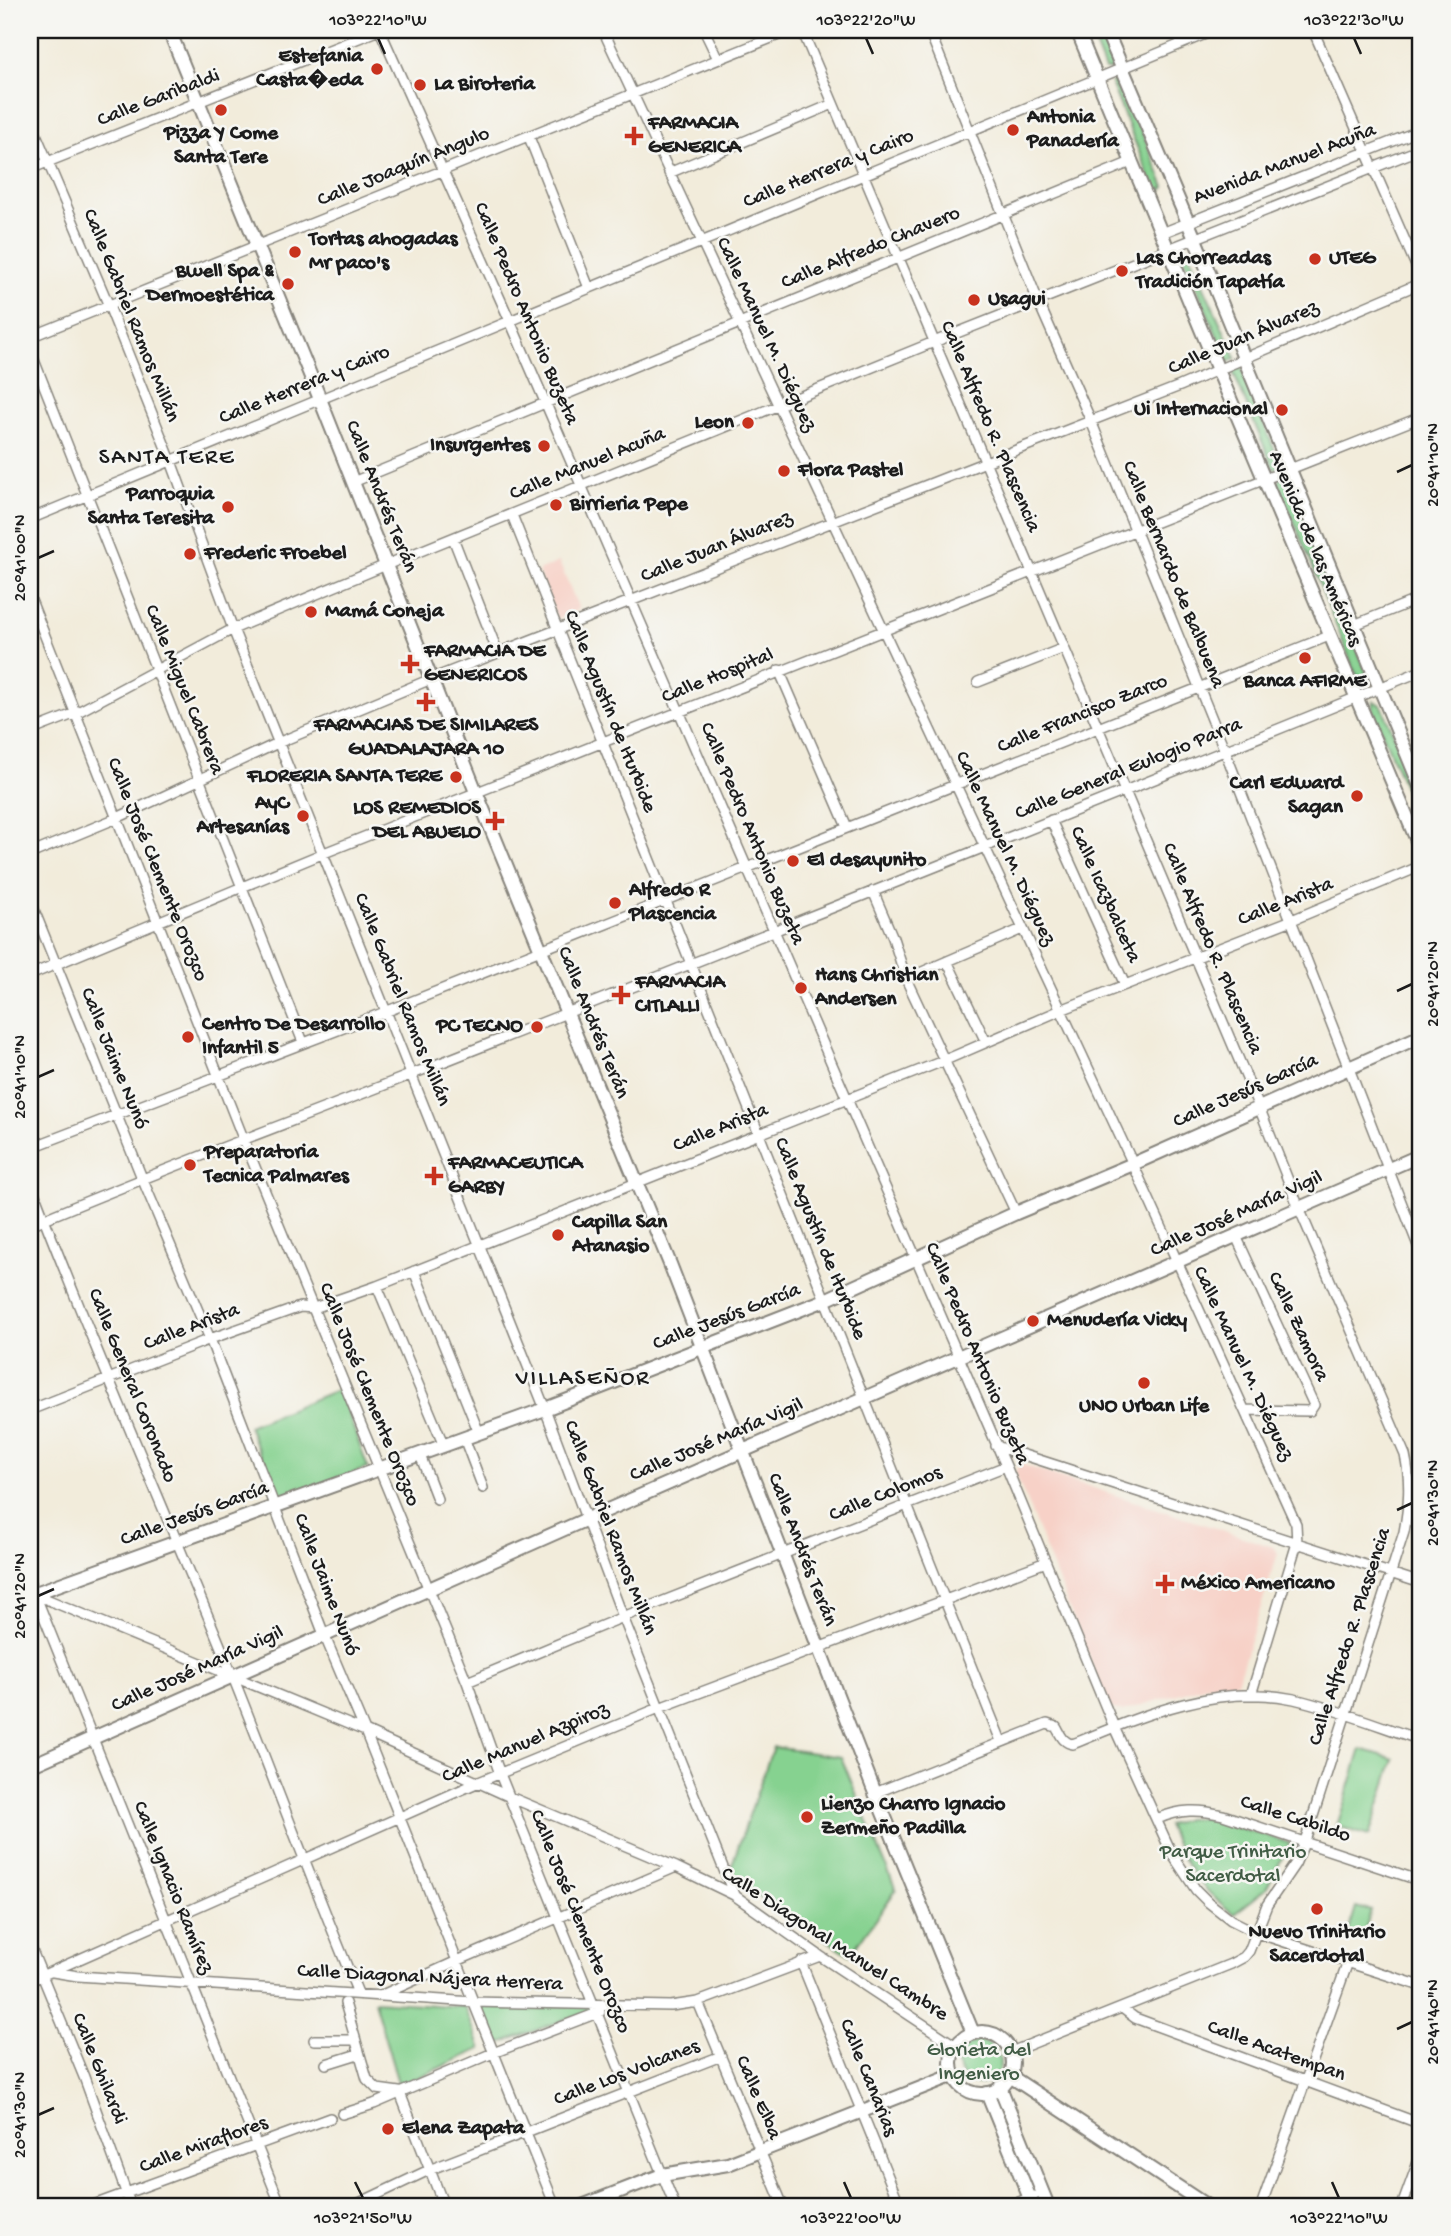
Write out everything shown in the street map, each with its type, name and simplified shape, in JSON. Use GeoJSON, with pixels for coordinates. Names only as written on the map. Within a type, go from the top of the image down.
{"type":"FeatureCollection","features":[{"type":"Feature","properties":{"kind":"street","name":"Calle Andrés Terán"},"geometry":{"type":"LineString","coordinates":[[169,30],[320,399],[476,792],[704,1348],[875,1793],[973,2033]]}},
{"type":"Feature","properties":{"kind":"street","name":"Calle Garibaldi"},"geometry":{"type":"LineString","coordinates":[[30,169],[380,30]]}},
{"type":"Feature","properties":{"kind":"street","name":"Calle Pedro Antonio Buzeta"},"geometry":{"type":"LineString","coordinates":[[380,30],[510,321],[1006,1466],[1114,1727],[1179,1866],[1196,1890],[1220,1912],[1257,1933],[1421,1986]]}},
{"type":"Feature","properties":{"kind":"street","name":"Calle Manuel M. Diéguez"},"geometry":{"type":"LineString","coordinates":[[603,30],[1133,1164],[1296,1524],[1297,1543],[1251,1695]]}},
{"type":"Feature","properties":{"kind":"street"},"geometry":{"type":"LineString","coordinates":[[704,30],[718,59]]}},
{"type":"Feature","properties":{"kind":"street","name":"Calle Joaquín Angulo"},"geometry":{"type":"LineString","coordinates":[[30,337],[791,30]]}},
{"type":"Feature","properties":{"kind":"street","name":"Calle Alfredo R. Plascencia"},"geometry":{"type":"LineString","coordinates":[[802,30],[1405,1455],[1410,1490],[1404,1532],[1305,1842],[1295,1864],[1266,1905],[1249,1951],[1239,1960],[1011,2052]]}},
{"type":"Feature","properties":{"kind":"street","name":"Calle Bernardo de Balbuena"},"geometry":{"type":"LineString","coordinates":[[929,30],[1038,301],[1091,421],[1226,751],[1421,1253]]}},
{"type":"Feature","properties":{"kind":"street","name":"Avenida de las Américas"},"geometry":{"type":"LineString","coordinates":[[1077,30],[1217,370],[1421,850]]}},
{"type":"Feature","properties":{"kind":"street","name":"Avenida de las Américas"},"geometry":{"type":"LineString","coordinates":[[1106,30],[1421,789]]}},
{"type":"Feature","properties":{"kind":"street","name":"Calle Herrera y Cairo"},"geometry":{"type":"LineString","coordinates":[[30,519],[1215,30]]}},
{"type":"Feature","properties":{"kind":"street"},"geometry":{"type":"LineString","coordinates":[[1313,30],[1421,277]]}},
{"type":"Feature","properties":{"kind":"street"},"geometry":{"type":"LineString","coordinates":[[670,173],[833,104]]}},
{"type":"Feature","properties":{"kind":"street","name":"Calle Gabriel Ramos Millán"},"geometry":{"type":"LineString","coordinates":[[30,120],[171,461],[233,629],[545,1409],[623,1617],[734,1895]]}},
{"type":"Feature","properties":{"kind":"street","name":"Avenida Manuel Acuña"},"geometry":{"type":"LineString","coordinates":[[1161,233],[1421,131]]}},
{"type":"Feature","properties":{"kind":"street"},"geometry":{"type":"LineString","coordinates":[[529,137],[589,288]]}},
{"type":"Feature","properties":{"kind":"street","name":"Avenida Manuel Acuña"},"geometry":{"type":"LineString","coordinates":[[1168,249],[1421,149]]}},
{"type":"Feature","properties":{"kind":"street","name":"Calle Alfredo Chavero"},"geometry":{"type":"LineString","coordinates":[[353,482],[1131,162]]}},
{"type":"Feature","properties":{"kind":"street","name":"Calle Manuel Acuña"},"geometry":{"type":"LineString","coordinates":[[30,731],[76,713],[233,629],[778,405],[1168,249]]}},
{"type":"Feature","properties":{"kind":"street","name":"Calle Juan Álvarez"},"geometry":{"type":"LineString","coordinates":[[30,854],[201,781],[280,742],[431,679],[1091,421],[1421,283]]}},
{"type":"Feature","properties":{"kind":"street","name":"Calle Miguel Cabrera"},"geometry":{"type":"LineString","coordinates":[[30,350],[303,1042]]}},
{"type":"Feature","properties":{"kind":"street","name":"Calle Hospital"},"geometry":{"type":"LineString","coordinates":[[30,975],[243,885],[1421,417]]}},
{"type":"Feature","properties":{"kind":"street","name":"Calle Agustín de Iturbide"},"geometry":{"type":"LineString","coordinates":[[512,515],[1001,1741]]}},
{"type":"Feature","properties":{"kind":"street"},"geometry":{"type":"LineString","coordinates":[[453,538],[498,653]]}},
{"type":"Feature","properties":{"kind":"street","name":"Calle José Clemente Orozco"},"geometry":{"type":"LineString","coordinates":[[30,598],[243,1138],[467,1682],[500,1773],[674,2206]]}},
{"type":"Feature","properties":{"kind":"street"},"geometry":{"type":"LineString","coordinates":[[1354,625],[1421,598]]}},
{"type":"Feature","properties":{"kind":"street","name":"Calle Francisco Zarco"},"geometry":{"type":"LineString","coordinates":[[30,1148],[386,1012],[1329,636]]}},
{"type":"Feature","properties":{"kind":"street"},"geometry":{"type":"LineString","coordinates":[[978,682],[1063,648]]}},
{"type":"Feature","properties":{"kind":"street"},"geometry":{"type":"LineString","coordinates":[[779,670],[847,827]]}},
{"type":"Feature","properties":{"kind":"street","name":"Calle General Eulogio Parra"},"geometry":{"type":"LineString","coordinates":[[30,1226],[142,1178],[691,964],[1421,671]]}},
{"type":"Feature","properties":{"kind":"street","name":"Calle Icazbalceta"},"geometry":{"type":"LineString","coordinates":[[1051,820],[1125,985]]}},
{"type":"Feature","properties":{"kind":"street","name":"Calle Arista"},"geometry":{"type":"LineString","coordinates":[[30,1410],[210,1339],[300,1307],[313,1308],[377,1286],[1421,866]]}},
{"type":"Feature","properties":{"kind":"street"},"geometry":{"type":"LineString","coordinates":[[873,891],[893,937],[906,979],[1016,1213]]}},
{"type":"Feature","properties":{"kind":"street","name":"Calle Jaime Nunó"},"geometry":{"type":"LineString","coordinates":[[30,900],[210,1339],[324,1635],[555,2206]]}},
{"type":"Feature","properties":{"kind":"street"},"geometry":{"type":"LineString","coordinates":[[906,979],[1022,929]]}},
{"type":"Feature","properties":{"kind":"street"},"geometry":{"type":"LineString","coordinates":[[947,961],[986,1042]]}},
{"type":"Feature","properties":{"kind":"street","name":"Calle Jesús García"},"geometry":{"type":"LineString","coordinates":[[31,1590],[177,1543],[420,1455],[825,1300],[1016,1213],[1421,1036]]}},
{"type":"Feature","properties":{"kind":"street","name":"Calle José María Vigil"},"geometry":{"type":"LineString","coordinates":[[30,1766],[587,1518],[1421,1155]]}},
{"type":"Feature","properties":{"kind":"street","name":"Calle General Coronado"},"geometry":{"type":"LineString","coordinates":[[30,1182],[358,1993]]}},
{"type":"Feature","properties":{"kind":"street","name":"Calle Zamora"},"geometry":{"type":"LineString","coordinates":[[1236,1236],[1314,1405],[1310,1411],[1246,1410]]}},
{"type":"Feature","properties":{"kind":"street"},"geometry":{"type":"LineString","coordinates":[[414,1271],[479,1433]]}},
{"type":"Feature","properties":{"kind":"street"},"geometry":{"type":"LineString","coordinates":[[377,1286],[444,1446]]}},
{"type":"Feature","properties":{"kind":"street"},"geometry":{"type":"LineString","coordinates":[[464,1438],[483,1488]]}},
{"type":"Feature","properties":{"kind":"street"},"geometry":{"type":"LineString","coordinates":[[996,1446],[1421,1583]]}},
{"type":"Feature","properties":{"kind":"street"},"geometry":{"type":"LineString","coordinates":[[420,1455],[437,1499]]}},
{"type":"Feature","properties":{"kind":"street","name":"Calle Colomos"},"geometry":{"type":"LineString","coordinates":[[467,1682],[623,1617],[1006,1466]]}},
{"type":"Feature","properties":{"kind":"street","name":"Calle Manuel Azpiroz"},"geometry":{"type":"LineString","coordinates":[[30,1981],[479,1782],[659,1707],[1046,1562]]}},
{"type":"Feature","properties":{"kind":"street","name":"Calle Diagonal Manuel Cambre"},"geometry":{"type":"LineString","coordinates":[[31,1590],[365,1731],[734,1895],[956,2046]]}},
{"type":"Feature","properties":{"kind":"street","name":"Calle Ignacio Ramírez"},"geometry":{"type":"LineString","coordinates":[[31,1590],[94,1738],[281,2206]]}},
{"type":"Feature","properties":{"kind":"street"},"geometry":{"type":"LineString","coordinates":[[875,1793],[1047,1724],[1056,1727],[1068,1743],[1073,1744],[1152,1712],[1189,1701],[1251,1695],[1293,1699],[1421,1740]]}},
{"type":"Feature","properties":{"kind":"street","name":"Calle Cabildo"},"geometry":{"type":"LineString","coordinates":[[1157,1819],[1184,1810],[1205,1811],[1421,1881]]}},
{"type":"Feature","properties":{"kind":"street"},"geometry":{"type":"LineString","coordinates":[[381,1996],[676,1867]]}},
{"type":"Feature","properties":{"kind":"street","name":"Calle Ghilardi"},"geometry":{"type":"LineString","coordinates":[[30,1946],[46,1974],[131,2206]]}},
{"type":"Feature","properties":{"kind":"street","name":"Calle Diagonal Nájera Herrera"},"geometry":{"type":"LineString","coordinates":[[46,1974],[473,2002],[595,2008],[618,2005],[671,2007],[698,2003],[820,1956]]}},
{"type":"Feature","properties":{"kind":"street","name":"Calle Canarias"},"geometry":{"type":"LineString","coordinates":[[801,1962],[900,2206]]}},
{"type":"Feature","properties":{"kind":"street"},"geometry":{"type":"LineString","coordinates":[[1261,2206],[1348,1962]]}},
{"type":"Feature","properties":{"kind":"street"},"geometry":{"type":"LineString","coordinates":[[345,2003],[358,2054],[371,2085],[377,2089],[400,2093]]}},
{"type":"Feature","properties":{"kind":"street","name":"Calle Elba"},"geometry":{"type":"LineString","coordinates":[[698,2003],[783,2206]]}},
{"type":"Feature","properties":{"kind":"street"},"geometry":{"type":"LineString","coordinates":[[342,2114],[400,2093],[595,2008]]}},
{"type":"Feature","properties":{"kind":"street","name":"Calle Acatempan"},"geometry":{"type":"LineString","coordinates":[[1122,2008],[1135,2018],[1421,2124]]}},
{"type":"Feature","properties":{"kind":"street"},"geometry":{"type":"LineString","coordinates":[[973,2033],[997,2035],[1011,2052],[1013,2065],[1010,2076],[1000,2087],[988,2093],[967,2090],[954,2075],[951,2060],[956,2046],[973,2033]]}},
{"type":"Feature","properties":{"kind":"street"},"geometry":{"type":"LineString","coordinates":[[314,2040],[354,2040]]}},
{"type":"Feature","properties":{"kind":"street"},"geometry":{"type":"LineString","coordinates":[[327,2064],[358,2054]]}},
{"type":"Feature","properties":{"kind":"street","name":"Calle Los Volcanes"},"geometry":{"type":"LineString","coordinates":[[353,2206],[429,2170],[721,2056]]}},
{"type":"Feature","properties":{"kind":"street"},"geometry":{"type":"LineString","coordinates":[[582,2206],[662,2175],[728,2164],[954,2075]]}},
{"type":"Feature","properties":{"kind":"street"},"geometry":{"type":"LineString","coordinates":[[1010,2076],[1207,2206]]}},
{"type":"Feature","properties":{"kind":"street"},"geometry":{"type":"LineString","coordinates":[[1000,2087],[1048,2206]]}},
{"type":"Feature","properties":{"kind":"street"},"geometry":{"type":"LineString","coordinates":[[400,2093],[444,2206]]}},
{"type":"Feature","properties":{"kind":"street"},"geometry":{"type":"LineString","coordinates":[[988,2093],[1031,2202]]}},
{"type":"Feature","properties":{"kind":"street","name":"Calle Miraflores"},"geometry":{"type":"LineString","coordinates":[[91,2206],[330,2118]]}},
{"type":"Feature","properties":{"kind":"street"},"geometry":{"type":"LineString","coordinates":[[1402,2206],[1421,2154]]}},
{"type":"Feature","properties":{"kind":"street"},"geometry":{"type":"LineString","coordinates":[[1009,2206],[1031,2202],[1043,2193]]}},
{"type":"Feature","properties":{"kind":"shaded area"},"geometry":{"type":"Polygon","coordinates":[[[559,562],[579,609],[557,619],[538,571],[559,562]]]}},
{"type":"Feature","properties":{"kind":"shaded area","name":"México Americano"},"geometry":{"type":"Polygon","coordinates":[[[1020,1464],[1273,1547],[1278,1553],[1237,1682],[1204,1686],[1122,1711],[1109,1708],[1015,1472],[1020,1464]]]}},
{"type":"Feature","properties":{"kind":"green space"},"geometry":{"type":"Polygon","coordinates":[[[1089,30],[1099,30],[1113,65],[1110,70],[1105,70],[1089,30]]]}},
{"type":"Feature","properties":{"kind":"green space"},"geometry":{"type":"Polygon","coordinates":[[[1120,80],[1165,187],[1161,191],[1155,191],[1111,83],[1120,80]]]}},
{"type":"Feature","properties":{"kind":"green space"},"geometry":{"type":"Polygon","coordinates":[[[1184,249],[1187,249],[1236,358],[1228,362],[1183,255],[1184,249]]]}},
{"type":"Feature","properties":{"kind":"green space"},"geometry":{"type":"Polygon","coordinates":[[[1240,364],[1281,466],[1274,470],[1231,367],[1240,364]]]}},
{"type":"Feature","properties":{"kind":"green space"},"geometry":{"type":"Polygon","coordinates":[[[1281,477],[1287,478],[1366,671],[1363,679],[1356,674],[1278,482],[1281,477]]]}},
{"type":"Feature","properties":{"kind":"green space"},"geometry":{"type":"Polygon","coordinates":[[[1374,701],[1382,706],[1421,800],[1421,828],[1373,710],[1374,701]]]}},
{"type":"Feature","properties":{"kind":"green space"},"geometry":{"type":"Polygon","coordinates":[[[339,1389],[368,1468],[279,1499],[248,1426],[339,1389]]]}},
{"type":"Feature","properties":{"kind":"green space","name":"Lienzo Charro Ignacio Zermeño Padilla"},"geometry":{"type":"Polygon","coordinates":[[[773,1747],[841,1757],[896,1890],[850,1955],[728,1876],[773,1747]]]}},
{"type":"Feature","properties":{"kind":"green space"},"geometry":{"type":"Polygon","coordinates":[[[1361,1749],[1394,1759],[1369,1836],[1337,1826],[1361,1749]]]}},
{"type":"Feature","properties":{"kind":"green space","name":"Parque Trinitario Sacerdotal"},"geometry":{"type":"Polygon","coordinates":[[[1207,1818],[1290,1843],[1266,1889],[1234,1914],[1194,1875],[1167,1825],[1186,1819],[1207,1818]]]}},
{"type":"Feature","properties":{"kind":"green space"},"geometry":{"type":"Polygon","coordinates":[[[1356,1907],[1371,1911],[1363,1937],[1348,1933],[1356,1907]]]}},
{"type":"Feature","properties":{"kind":"green space"},"geometry":{"type":"Polygon","coordinates":[[[374,2001],[465,2007],[481,2049],[399,2086],[374,2001]]]}},
{"type":"Feature","properties":{"kind":"green space"},"geometry":{"type":"Polygon","coordinates":[[[479,2006],[590,2006],[592,2010],[495,2045],[479,2006]]]}},
{"type":"Feature","properties":{"kind":"green space","name":"Glorieta del Ingeniero"},"geometry":{"type":"Polygon","coordinates":[[[979,2042],[994,2048],[1000,2063],[994,2078],[979,2084],[964,2078],[958,2063],[964,2048],[979,2042]]]}},
{"type":"Feature","properties":{"kind":"place","name":"Estefania Casta�eda"},"geometry":{"type":"Point","coordinates":[377,69]}},
{"type":"Feature","properties":{"kind":"place","name":"La Biroteria"},"geometry":{"type":"Point","coordinates":[420,85]}},
{"type":"Feature","properties":{"kind":"place","name":"Pizza Y Come Santa Tere"},"geometry":{"type":"Point","coordinates":[221,110]}},
{"type":"Feature","properties":{"kind":"place","name":"Antonia Panadería"},"geometry":{"type":"Point","coordinates":[1013,130]}},
{"type":"Feature","properties":{"kind":"place","name":"FARMACIA GENERICA"},"geometry":{"type":"Point","coordinates":[634,136]}},
{"type":"Feature","properties":{"kind":"place","name":"Tortas ahogadas Mr paco's"},"geometry":{"type":"Point","coordinates":[295,252]}},
{"type":"Feature","properties":{"kind":"place","name":"UTEG"},"geometry":{"type":"Point","coordinates":[1315,259]}},
{"type":"Feature","properties":{"kind":"place","name":"Las Chorreadas Tradición Tapatía"},"geometry":{"type":"Point","coordinates":[1122,271]}},
{"type":"Feature","properties":{"kind":"place","name":"Bwell Spa & Dermoestética"},"geometry":{"type":"Point","coordinates":[288,284]}},
{"type":"Feature","properties":{"kind":"place","name":"Usagui"},"geometry":{"type":"Point","coordinates":[974,300]}},
{"type":"Feature","properties":{"kind":"place","name":"Ui Internacional"},"geometry":{"type":"Point","coordinates":[1282,410]}},
{"type":"Feature","properties":{"kind":"place","name":"Leon"},"geometry":{"type":"Point","coordinates":[748,423]}},
{"type":"Feature","properties":{"kind":"place","name":"Insurgentes"},"geometry":{"type":"Point","coordinates":[544,446]}},
{"type":"Feature","properties":{"kind":"place","name":"Flora Pastel"},"geometry":{"type":"Point","coordinates":[784,471]}},
{"type":"Feature","properties":{"kind":"place","name":"Birrieria Pepe"},"geometry":{"type":"Point","coordinates":[556,505]}},
{"type":"Feature","properties":{"kind":"place","name":"Parroquia Santa Teresita"},"geometry":{"type":"Point","coordinates":[228,507]}},
{"type":"Feature","properties":{"kind":"place","name":"Frederic Froebel"},"geometry":{"type":"Point","coordinates":[190,554]}},
{"type":"Feature","properties":{"kind":"place","name":"Mamá Coneja"},"geometry":{"type":"Point","coordinates":[311,612]}},
{"type":"Feature","properties":{"kind":"place","name":"Banca AFIRME"},"geometry":{"type":"Point","coordinates":[1305,658]}},
{"type":"Feature","properties":{"kind":"place","name":"FARMACIA DE GENERICOS"},"geometry":{"type":"Point","coordinates":[410,664]}},
{"type":"Feature","properties":{"kind":"place","name":"FARMACIAS DE SIMILARES GUADALAJARA 10"},"geometry":{"type":"Point","coordinates":[426,702]}},
{"type":"Feature","properties":{"kind":"place","name":"FLORERIA SANTA TERE"},"geometry":{"type":"Point","coordinates":[456,777]}},
{"type":"Feature","properties":{"kind":"place","name":"Carl Edward Sagan"},"geometry":{"type":"Point","coordinates":[1357,796]}},
{"type":"Feature","properties":{"kind":"place","name":"AyC Artesanías"},"geometry":{"type":"Point","coordinates":[303,816]}},
{"type":"Feature","properties":{"kind":"place","name":"LOS REMEDIOS DEL ABUELO"},"geometry":{"type":"Point","coordinates":[495,821]}},
{"type":"Feature","properties":{"kind":"place","name":"El desayunito"},"geometry":{"type":"Point","coordinates":[793,861]}},
{"type":"Feature","properties":{"kind":"place","name":"Alfredo R Plascencia"},"geometry":{"type":"Point","coordinates":[615,903]}},
{"type":"Feature","properties":{"kind":"place","name":"Hans Christian Andersen"},"geometry":{"type":"Point","coordinates":[801,988]}},
{"type":"Feature","properties":{"kind":"place","name":"FARMACIA CITLALLI"},"geometry":{"type":"Point","coordinates":[621,995]}},
{"type":"Feature","properties":{"kind":"place","name":"PC TECNO"},"geometry":{"type":"Point","coordinates":[537,1027]}},
{"type":"Feature","properties":{"kind":"place","name":"Centro De Desarrollo Infantil 5"},"geometry":{"type":"Point","coordinates":[188,1037]}},
{"type":"Feature","properties":{"kind":"place","name":"Preparatoria Tecnica Palmares"},"geometry":{"type":"Point","coordinates":[190,1165]}},
{"type":"Feature","properties":{"kind":"place","name":"FARMACEUTICA GARBY"},"geometry":{"type":"Point","coordinates":[434,1176]}},
{"type":"Feature","properties":{"kind":"place","name":"Capilla San Atanasio"},"geometry":{"type":"Point","coordinates":[558,1235]}},
{"type":"Feature","properties":{"kind":"place","name":"Menudería Vicky"},"geometry":{"type":"Point","coordinates":[1033,1321]}},
{"type":"Feature","properties":{"kind":"place","name":"UNO Urban Life"},"geometry":{"type":"Point","coordinates":[1144,1383]}},
{"type":"Feature","properties":{"kind":"place","name":"México Americano"},"geometry":{"type":"Point","coordinates":[1165,1584]}},
{"type":"Feature","properties":{"kind":"place","name":"Lienzo Charro Ignacio Zermeño Padilla"},"geometry":{"type":"Point","coordinates":[807,1817]}},
{"type":"Feature","properties":{"kind":"place","name":"Nuevo Trinitario Sacerdotal"},"geometry":{"type":"Point","coordinates":[1317,1909]}},
{"type":"Feature","properties":{"kind":"place","name":"Elena Zapata"},"geometry":{"type":"Point","coordinates":[388,2129]}},
{"type":"Feature","properties":{"kind":"district","name":"SANTA TERE"},"geometry":{"type":"Point","coordinates":[167,458]}},
{"type":"Feature","properties":{"kind":"district","name":"VILLASEÑOR"},"geometry":{"type":"Point","coordinates":[583,1379]}}]}
